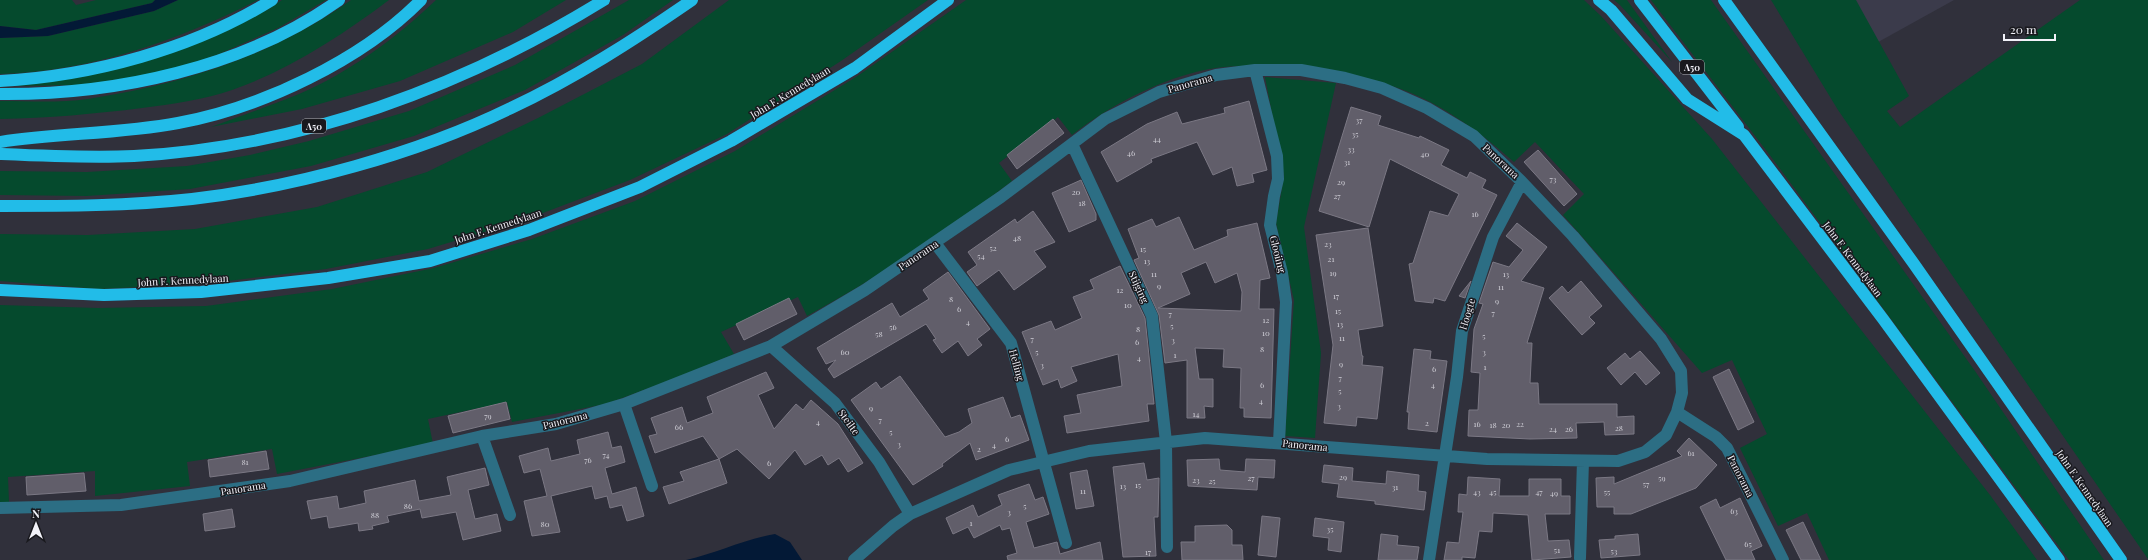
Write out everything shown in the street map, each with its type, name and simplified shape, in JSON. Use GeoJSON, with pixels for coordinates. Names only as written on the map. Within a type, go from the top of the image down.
{"type":"FeatureCollection","features":[{"type":"Feature","properties":{"kind":"highway"},"geometry":{"type":"LineString","coordinates":[[0,81],[81,71],[166,49],[215,29],[272,0]]}},
{"type":"Feature","properties":{"kind":"highway"},"geometry":{"type":"LineString","coordinates":[[0,94],[84,91],[172,75],[221,60],[276,36],[339,0]]}},
{"type":"Feature","properties":{"kind":"highway"},"geometry":{"type":"LineString","coordinates":[[0,142],[45,135],[132,130],[178,123],[239,107],[298,83],[362,48],[405,16],[421,0]]}},
{"type":"Feature","properties":{"kind":"highway","name":"A50"},"geometry":{"type":"LineString","coordinates":[[0,154],[86,158],[136,156],[246,142],[304,130],[404,99],[457,77],[509,54],[563,25],[604,0]]}},
{"type":"Feature","properties":{"kind":"highway"},"geometry":{"type":"LineString","coordinates":[[0,206],[98,206],[192,199],[254,189],[362,163],[415,146],[510,109],[627,44],[692,0]]}},
{"type":"Feature","properties":{"kind":"highway","name":"John F. Kennedylaan"},"geometry":{"type":"LineString","coordinates":[[0,290],[104,295],[202,292],[328,278],[430,261],[530,230],[640,187],[731,141],[855,68],[948,0]]}},
{"type":"Feature","properties":{"kind":"highway","name":"John F. Kennedylaan"},"geometry":{"type":"LineString","coordinates":[[1600,0],[1611,10],[1687,99],[1744,135],[1869,300],[2059,560]]}},
{"type":"Feature","properties":{"kind":"highway","name":"A50"},"geometry":{"type":"LineString","coordinates":[[1640,0],[1744,135]]}},
{"type":"Feature","properties":{"kind":"highway","name":"John F. Kennedylaan"},"geometry":{"type":"LineString","coordinates":[[1724,0],[1914,264],[2121,560]]}},
{"type":"Feature","properties":{"kind":"highway"},"geometry":{"type":"LineString","coordinates":[[1729,0],[1738,20]]}},
{"type":"Feature","properties":{"kind":"street","name":"Panorama"},"geometry":{"type":"LineString","coordinates":[[0,508],[121,505],[198,496],[290,481],[482,436],[556,424],[624,404],[771,346],[865,290],[935,244],[1105,119],[1159,92],[1216,75],[1255,70],[1300,70],[1344,78],[1382,88],[1427,108],[1474,136],[1522,182],[1574,236],[1661,338],[1681,371],[1682,393],[1677,412],[1666,435],[1645,452],[1618,460],[1583,461],[1444,456],[1279,442],[1205,438],[1089,451],[1009,470],[910,514],[893,526],[854,560]]}},
{"type":"Feature","properties":{"kind":"street","name":"Glooiing"},"geometry":{"type":"LineString","coordinates":[[1255,70],[1277,156],[1278,179],[1270,225],[1282,273],[1286,302],[1279,442]]}},
{"type":"Feature","properties":{"kind":"street","name":"Stijging"},"geometry":{"type":"LineString","coordinates":[[1072,144],[1152,316],[1166,442]]}},
{"type":"Feature","properties":{"kind":"street","name":"Hoogte"},"geometry":{"type":"LineString","coordinates":[[1444,456],[1462,331],[1466,315],[1493,237],[1522,182]]}},
{"type":"Feature","properties":{"kind":"street","name":"Helling"},"geometry":{"type":"LineString","coordinates":[[935,244],[1011,343],[1043,462]]}},
{"type":"Feature","properties":{"kind":"street","name":"Steilte"},"geometry":{"type":"LineString","coordinates":[[771,346],[835,403],[879,462],[910,514]]}},
{"type":"Feature","properties":{"kind":"street"},"geometry":{"type":"LineString","coordinates":[[624,404],[652,486]]}},
{"type":"Feature","properties":{"kind":"street","name":"Panorama"},"geometry":{"type":"LineString","coordinates":[[1677,412],[1716,437],[1727,448],[1783,560]]}},
{"type":"Feature","properties":{"kind":"street"},"geometry":{"type":"LineString","coordinates":[[482,436],[510,515]]}},
{"type":"Feature","properties":{"kind":"street"},"geometry":{"type":"LineString","coordinates":[[1166,442],[1167,547]]}},
{"type":"Feature","properties":{"kind":"street"},"geometry":{"type":"LineString","coordinates":[[1429,560],[1444,456]]}},
{"type":"Feature","properties":{"kind":"street"},"geometry":{"type":"LineString","coordinates":[[1580,558],[1583,461]]}},
{"type":"Feature","properties":{"kind":"street"},"geometry":{"type":"LineString","coordinates":[[1043,462],[1066,543]]}},
{"type":"Feature","properties":{"kind":"shaded area"},"geometry":{"type":"Polygon","coordinates":[[[1845,0],[1954,0],[1871,46],[1845,0]]]}},
{"type":"Feature","properties":{"kind":"green space"},"geometry":{"type":"Polygon","coordinates":[[[0,0],[72,0],[76,5],[96,0],[155,0],[152,3],[36,30],[0,26],[0,0]]]}},
{"type":"Feature","properties":{"kind":"green space"},"geometry":{"type":"Polygon","coordinates":[[[178,0],[258,0],[227,15],[165,41],[133,51],[68,67],[34,72],[0,74],[0,38],[48,36],[154,11],[178,0]]]}},
{"type":"Feature","properties":{"kind":"green space"},"geometry":{"type":"Polygon","coordinates":[[[282,0],[326,0],[278,28],[219,54],[170,71],[83,85],[10,86],[82,77],[168,54],[267,10],[282,0]]]}},
{"type":"Feature","properties":{"kind":"green space"},"geometry":{"type":"Polygon","coordinates":[[[351,0],[389,0],[314,51],[274,73],[232,90],[199,99],[142,108],[36,118],[0,119],[0,101],[55,101],[88,99],[158,85],[226,65],[290,37],[351,0]]]}},
{"type":"Feature","properties":{"kind":"green space"},"geometry":{"type":"Polygon","coordinates":[[[436,0],[566,0],[513,32],[400,81],[302,109],[211,127],[299,94],[354,65],[389,41],[436,0]]]}},
{"type":"Feature","properties":{"kind":"green space"},"geometry":{"type":"Polygon","coordinates":[[[629,0],[673,0],[623,35],[525,90],[414,136],[311,166],[190,189],[87,196],[0,195],[0,171],[87,172],[187,166],[250,155],[309,141],[409,111],[515,65],[629,0]]]}},
{"type":"Feature","properties":{"kind":"green space"},"geometry":{"type":"Polygon","coordinates":[[[729,0],[928,0],[841,61],[727,134],[630,180],[527,219],[428,249],[326,269],[203,284],[99,289],[0,281],[0,234],[88,235],[195,229],[317,207],[427,172],[538,118],[642,64],[729,0]]]}},
{"type":"Feature","properties":{"kind":"green space"},"geometry":{"type":"Polygon","coordinates":[[[966,0],[1584,0],[1601,16],[1712,139],[1990,495],[2037,560],[1829,560],[1807,513],[1778,526],[1740,448],[1767,434],[1732,360],[1702,373],[1563,215],[1584,194],[1535,142],[1514,162],[1455,116],[1405,90],[1370,82],[1316,76],[1259,67],[1241,66],[1197,72],[1152,87],[1109,109],[1072,135],[1058,117],[999,163],[1012,181],[963,218],[912,253],[807,316],[798,297],[721,332],[734,354],[679,377],[606,404],[512,422],[507,402],[428,419],[433,444],[277,474],[272,449],[187,462],[190,486],[95,496],[95,471],[8,477],[9,502],[0,502],[0,305],[98,308],[206,306],[332,289],[434,268],[532,239],[635,201],[735,151],[856,77],[966,0]]]}},
{"type":"Feature","properties":{"kind":"green space"},"geometry":{"type":"Polygon","coordinates":[[[1614,0],[1627,0],[1672,62],[1620,5],[1614,0]]]}},
{"type":"Feature","properties":{"kind":"green space"},"geometry":{"type":"Polygon","coordinates":[[[1651,0],[1711,0],[1975,371],[2104,560],[2069,560],[1775,162],[1651,0]]]}},
{"type":"Feature","properties":{"kind":"green space"},"geometry":{"type":"Polygon","coordinates":[[[1771,0],[1856,0],[1909,96],[1887,111],[1900,127],[2080,0],[2148,0],[2148,559],[1838,110],[1771,0]]]}},
{"type":"Feature","properties":{"kind":"green space"},"geometry":{"type":"Polygon","coordinates":[[[1265,77],[1336,83],[1304,227],[1321,353],[1315,438],[1285,436],[1294,300],[1276,223],[1284,176],[1265,77]]]}},
{"type":"Feature","properties":{"kind":"water"},"geometry":{"type":"Polygon","coordinates":[[[155,0],[178,0],[154,11],[48,36],[0,38],[0,26],[36,30],[152,3],[155,0]]]}},
{"type":"Feature","properties":{"kind":"water"},"geometry":{"type":"Polygon","coordinates":[[[775,534],[790,542],[802,560],[686,560],[709,554],[752,539],[775,534]]]}},
{"type":"Feature","properties":{"kind":"building"},"geometry":{"type":"Polygon","coordinates":[[[1249,101],[1267,170],[1252,174],[1254,182],[1237,186],[1232,167],[1213,175],[1197,142],[1151,159],[1152,162],[1117,182],[1101,152],[1147,124],[1177,112],[1182,124],[1225,113],[1224,108],[1249,101]]]}},
{"type":"Feature","properties":{"kind":"building"},"geometry":{"type":"Polygon","coordinates":[[[1351,107],[1381,116],[1378,125],[1419,138],[1420,136],[1449,150],[1441,165],[1467,178],[1470,172],[1486,180],[1482,188],[1497,195],[1445,301],[1434,298],[1433,303],[1415,301],[1409,264],[1413,263],[1430,211],[1448,216],[1459,194],[1390,159],[1369,227],[1319,211],[1351,107]]]}},
{"type":"Feature","properties":{"kind":"building"},"geometry":{"type":"Polygon","coordinates":[[[1053,119],[1064,133],[1017,169],[1007,155],[1053,119]]]}},
{"type":"Feature","properties":{"kind":"building"},"geometry":{"type":"Polygon","coordinates":[[[1538,150],[1577,194],[1564,206],[1524,162],[1538,150]]]}},
{"type":"Feature","properties":{"kind":"building"},"geometry":{"type":"Polygon","coordinates":[[[1081,180],[1096,214],[1096,220],[1069,232],[1052,193],[1081,180]]]}},
{"type":"Feature","properties":{"kind":"building"},"geometry":{"type":"Polygon","coordinates":[[[1033,211],[1055,242],[1034,251],[1046,267],[1014,290],[999,270],[977,286],[967,272],[977,265],[968,252],[1015,219],[1017,223],[1033,211]]]}},
{"type":"Feature","properties":{"kind":"building"},"geometry":{"type":"Polygon","coordinates":[[[1179,217],[1194,250],[1228,236],[1227,230],[1257,223],[1270,278],[1260,280],[1259,309],[1274,309],[1271,418],[1244,417],[1244,408],[1240,408],[1241,368],[1223,367],[1224,349],[1195,348],[1199,379],[1213,379],[1213,407],[1204,406],[1205,418],[1187,418],[1187,360],[1165,363],[1159,315],[1134,260],[1139,258],[1128,229],[1152,219],[1156,227],[1179,217]],[[1206,262],[1181,273],[1190,294],[1158,308],[1241,311],[1242,292],[1237,273],[1215,283],[1206,262]]]}},
{"type":"Feature","properties":{"kind":"building"},"geometry":{"type":"Polygon","coordinates":[[[1517,223],[1547,247],[1521,281],[1544,288],[1527,343],[1532,343],[1530,383],[1538,383],[1539,404],[1617,404],[1617,417],[1634,416],[1634,434],[1605,435],[1604,422],[1576,423],[1577,438],[1530,439],[1468,436],[1469,410],[1478,410],[1480,373],[1471,372],[1474,329],[1483,304],[1479,303],[1493,262],[1509,267],[1523,250],[1506,236],[1517,223]]]}},
{"type":"Feature","properties":{"kind":"building"},"geometry":{"type":"Polygon","coordinates":[[[1368,228],[1383,326],[1358,330],[1363,356],[1362,365],[1383,367],[1377,419],[1357,417],[1356,426],[1324,423],[1333,345],[1316,235],[1368,228]]]}},
{"type":"Feature","properties":{"kind":"building"},"geometry":{"type":"Polygon","coordinates":[[[1120,266],[1145,318],[1154,404],[1147,404],[1149,421],[1067,433],[1064,416],[1081,413],[1077,395],[1122,386],[1118,354],[1071,367],[1077,381],[1061,388],[1058,379],[1043,385],[1022,332],[1051,321],[1055,330],[1082,318],[1073,297],[1094,289],[1090,280],[1120,266]]]}},
{"type":"Feature","properties":{"kind":"building"},"geometry":{"type":"Polygon","coordinates":[[[948,272],[990,329],[977,339],[982,345],[968,356],[958,341],[942,353],[933,340],[936,339],[926,324],[834,378],[828,369],[836,360],[826,364],[817,348],[892,303],[900,317],[929,299],[923,290],[948,272]]]}},
{"type":"Feature","properties":{"kind":"building"},"geometry":{"type":"Polygon","coordinates":[[[1471,281],[1465,298],[1459,296],[1471,281]]]}},
{"type":"Feature","properties":{"kind":"building"},"geometry":{"type":"Polygon","coordinates":[[[1581,281],[1602,306],[1589,317],[1595,323],[1582,335],[1549,298],[1562,286],[1568,293],[1581,281]]]}},
{"type":"Feature","properties":{"kind":"building"},"geometry":{"type":"Polygon","coordinates":[[[789,298],[797,314],[744,340],[736,324],[789,298]]]}},
{"type":"Feature","properties":{"kind":"building"},"geometry":{"type":"Polygon","coordinates":[[[1414,349],[1431,351],[1430,359],[1447,361],[1437,432],[1408,429],[1409,412],[1407,412],[1414,349]]]}},
{"type":"Feature","properties":{"kind":"building"},"geometry":{"type":"Polygon","coordinates":[[[1640,351],[1660,373],[1646,385],[1635,372],[1621,385],[1607,368],[1625,353],[1630,359],[1640,351]]]}},
{"type":"Feature","properties":{"kind":"building"},"geometry":{"type":"Polygon","coordinates":[[[1729,369],[1754,422],[1738,430],[1713,377],[1729,369]]]}},
{"type":"Feature","properties":{"kind":"building"},"geometry":{"type":"Polygon","coordinates":[[[766,372],[774,388],[758,395],[774,429],[796,404],[803,410],[811,400],[838,424],[863,463],[848,472],[839,458],[828,465],[822,455],[805,465],[795,450],[769,479],[737,449],[719,459],[703,436],[655,453],[649,436],[657,434],[651,418],[682,407],[687,423],[713,413],[707,397],[766,372]]]}},
{"type":"Feature","properties":{"kind":"building"},"geometry":{"type":"Polygon","coordinates":[[[900,376],[945,437],[959,432],[972,423],[968,409],[1003,397],[1011,418],[1020,415],[1029,440],[976,460],[970,443],[942,464],[943,466],[913,485],[851,400],[876,382],[881,389],[900,376]]]}},
{"type":"Feature","properties":{"kind":"building"},"geometry":{"type":"Polygon","coordinates":[[[506,402],[510,419],[453,433],[448,416],[506,402]]]}},
{"type":"Feature","properties":{"kind":"building"},"geometry":{"type":"Polygon","coordinates":[[[608,432],[612,448],[621,446],[625,462],[605,468],[612,494],[636,487],[644,516],[627,521],[622,505],[610,508],[607,496],[595,499],[592,486],[551,496],[560,532],[532,536],[524,501],[547,496],[540,469],[524,473],[519,456],[548,448],[551,461],[580,454],[577,440],[608,432]]]}},
{"type":"Feature","properties":{"kind":"building"},"geometry":{"type":"Polygon","coordinates":[[[1689,438],[1717,465],[1696,488],[1631,514],[1614,514],[1614,507],[1597,507],[1596,478],[1614,477],[1614,484],[1682,456],[1677,451],[1689,438]]]}},
{"type":"Feature","properties":{"kind":"building"},"geometry":{"type":"Polygon","coordinates":[[[266,451],[269,469],[210,477],[208,460],[266,451]]]}},
{"type":"Feature","properties":{"kind":"building"},"geometry":{"type":"Polygon","coordinates":[[[719,459],[727,483],[669,504],[663,487],[684,481],[680,472],[719,459]]]}},
{"type":"Feature","properties":{"kind":"building"},"geometry":{"type":"Polygon","coordinates":[[[1219,459],[1220,470],[1245,472],[1246,459],[1275,460],[1274,478],[1258,477],[1257,490],[1188,486],[1187,460],[1219,459]]]}},
{"type":"Feature","properties":{"kind":"building"},"geometry":{"type":"Polygon","coordinates":[[[1144,463],[1147,480],[1159,478],[1158,517],[1154,517],[1156,556],[1123,557],[1113,467],[1144,463]]]}},
{"type":"Feature","properties":{"kind":"building"},"geometry":{"type":"Polygon","coordinates":[[[1324,465],[1353,468],[1352,481],[1386,484],[1387,471],[1419,475],[1418,491],[1426,492],[1424,510],[1375,504],[1375,501],[1337,497],[1339,484],[1322,482],[1324,465]]]}},
{"type":"Feature","properties":{"kind":"building"},"geometry":{"type":"Polygon","coordinates":[[[485,468],[489,485],[468,490],[475,519],[497,514],[501,531],[463,540],[456,512],[422,518],[420,509],[387,516],[389,522],[372,526],[373,529],[359,531],[358,523],[329,528],[327,516],[311,519],[307,501],[337,496],[339,509],[366,503],[364,491],[415,480],[419,501],[451,495],[447,477],[485,468]]]}},
{"type":"Feature","properties":{"kind":"building"},"geometry":{"type":"Polygon","coordinates":[[[1087,470],[1094,506],[1076,509],[1070,473],[1087,470]]]}},
{"type":"Feature","properties":{"kind":"building"},"geometry":{"type":"Polygon","coordinates":[[[84,473],[86,491],[27,495],[26,477],[84,473]]]}},
{"type":"Feature","properties":{"kind":"building"},"geometry":{"type":"Polygon","coordinates":[[[1468,477],[1500,479],[1499,496],[1529,496],[1529,479],[1561,479],[1561,496],[1570,496],[1570,514],[1545,514],[1548,541],[1569,540],[1571,557],[1532,560],[1528,515],[1493,513],[1492,532],[1479,531],[1475,558],[1462,557],[1462,560],[1444,560],[1447,542],[1459,543],[1463,512],[1458,512],[1459,494],[1467,495],[1468,477]]]}},
{"type":"Feature","properties":{"kind":"building"},"geometry":{"type":"Polygon","coordinates":[[[1029,484],[1035,500],[1043,497],[1049,514],[1026,522],[1034,548],[1057,542],[1060,554],[1100,542],[1103,560],[1008,560],[1007,556],[1017,553],[1010,528],[1002,530],[1000,525],[974,538],[968,527],[953,534],[946,518],[973,505],[978,517],[1002,505],[998,495],[1029,484]]]}},
{"type":"Feature","properties":{"kind":"building"},"geometry":{"type":"Polygon","coordinates":[[[1740,498],[1762,546],[1751,551],[1755,560],[1726,560],[1700,507],[1716,499],[1720,508],[1740,498]]]}},
{"type":"Feature","properties":{"kind":"building"},"geometry":{"type":"Polygon","coordinates":[[[232,509],[235,527],[205,531],[203,514],[232,509]]]}},
{"type":"Feature","properties":{"kind":"building"},"geometry":{"type":"Polygon","coordinates":[[[1262,516],[1280,518],[1276,557],[1258,555],[1262,516]]]}},
{"type":"Feature","properties":{"kind":"building"},"geometry":{"type":"Polygon","coordinates":[[[1315,518],[1344,522],[1341,552],[1328,550],[1329,538],[1313,536],[1315,518]]]}},
{"type":"Feature","properties":{"kind":"building"},"geometry":{"type":"Polygon","coordinates":[[[1803,522],[1821,560],[1801,560],[1786,530],[1803,522]]]}},
{"type":"Feature","properties":{"kind":"building"},"geometry":{"type":"Polygon","coordinates":[[[1227,525],[1232,530],[1232,545],[1242,545],[1243,560],[1182,560],[1181,542],[1195,542],[1195,526],[1227,525]]]}},
{"type":"Feature","properties":{"kind":"building"},"geometry":{"type":"Polygon","coordinates":[[[1381,534],[1398,536],[1397,545],[1419,547],[1417,560],[1378,560],[1381,534]]]}},
{"type":"Feature","properties":{"kind":"building"},"geometry":{"type":"Polygon","coordinates":[[[1638,534],[1640,555],[1601,558],[1599,540],[1615,539],[1615,536],[1638,534]]]}}]}
